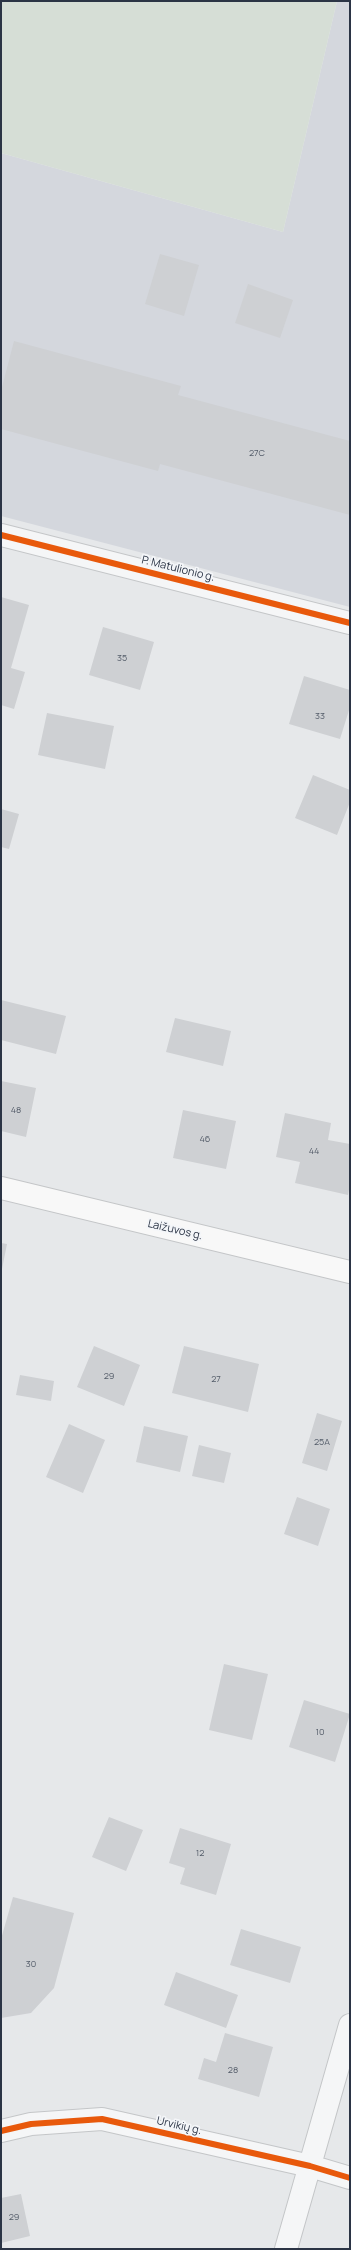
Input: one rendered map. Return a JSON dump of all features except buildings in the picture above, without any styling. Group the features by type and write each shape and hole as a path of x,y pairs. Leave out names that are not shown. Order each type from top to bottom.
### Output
{"main road":[{"name":"Laižuvos g.","path":"1,1188 350,1272"}],"street":[{"name":"P. Matulionio g.","path":"1,535 350,623"},
{"path":"286,2249 350,2025"},
{"name":"Urvikių g.","path":"1,2131 31,2124 102,2119 310,2166 350,2178"}],"shaded area":[{"path":"1,1 337,1 283,232 1,153"},
{"path":"337,1 350,1 350,607 1,516 1,153 283,232"}],"cycle path":[{"path":"1,535 350,623"},
{"path":"1,2131 31,2124 102,2119 310,2166 350,2178"}]}
